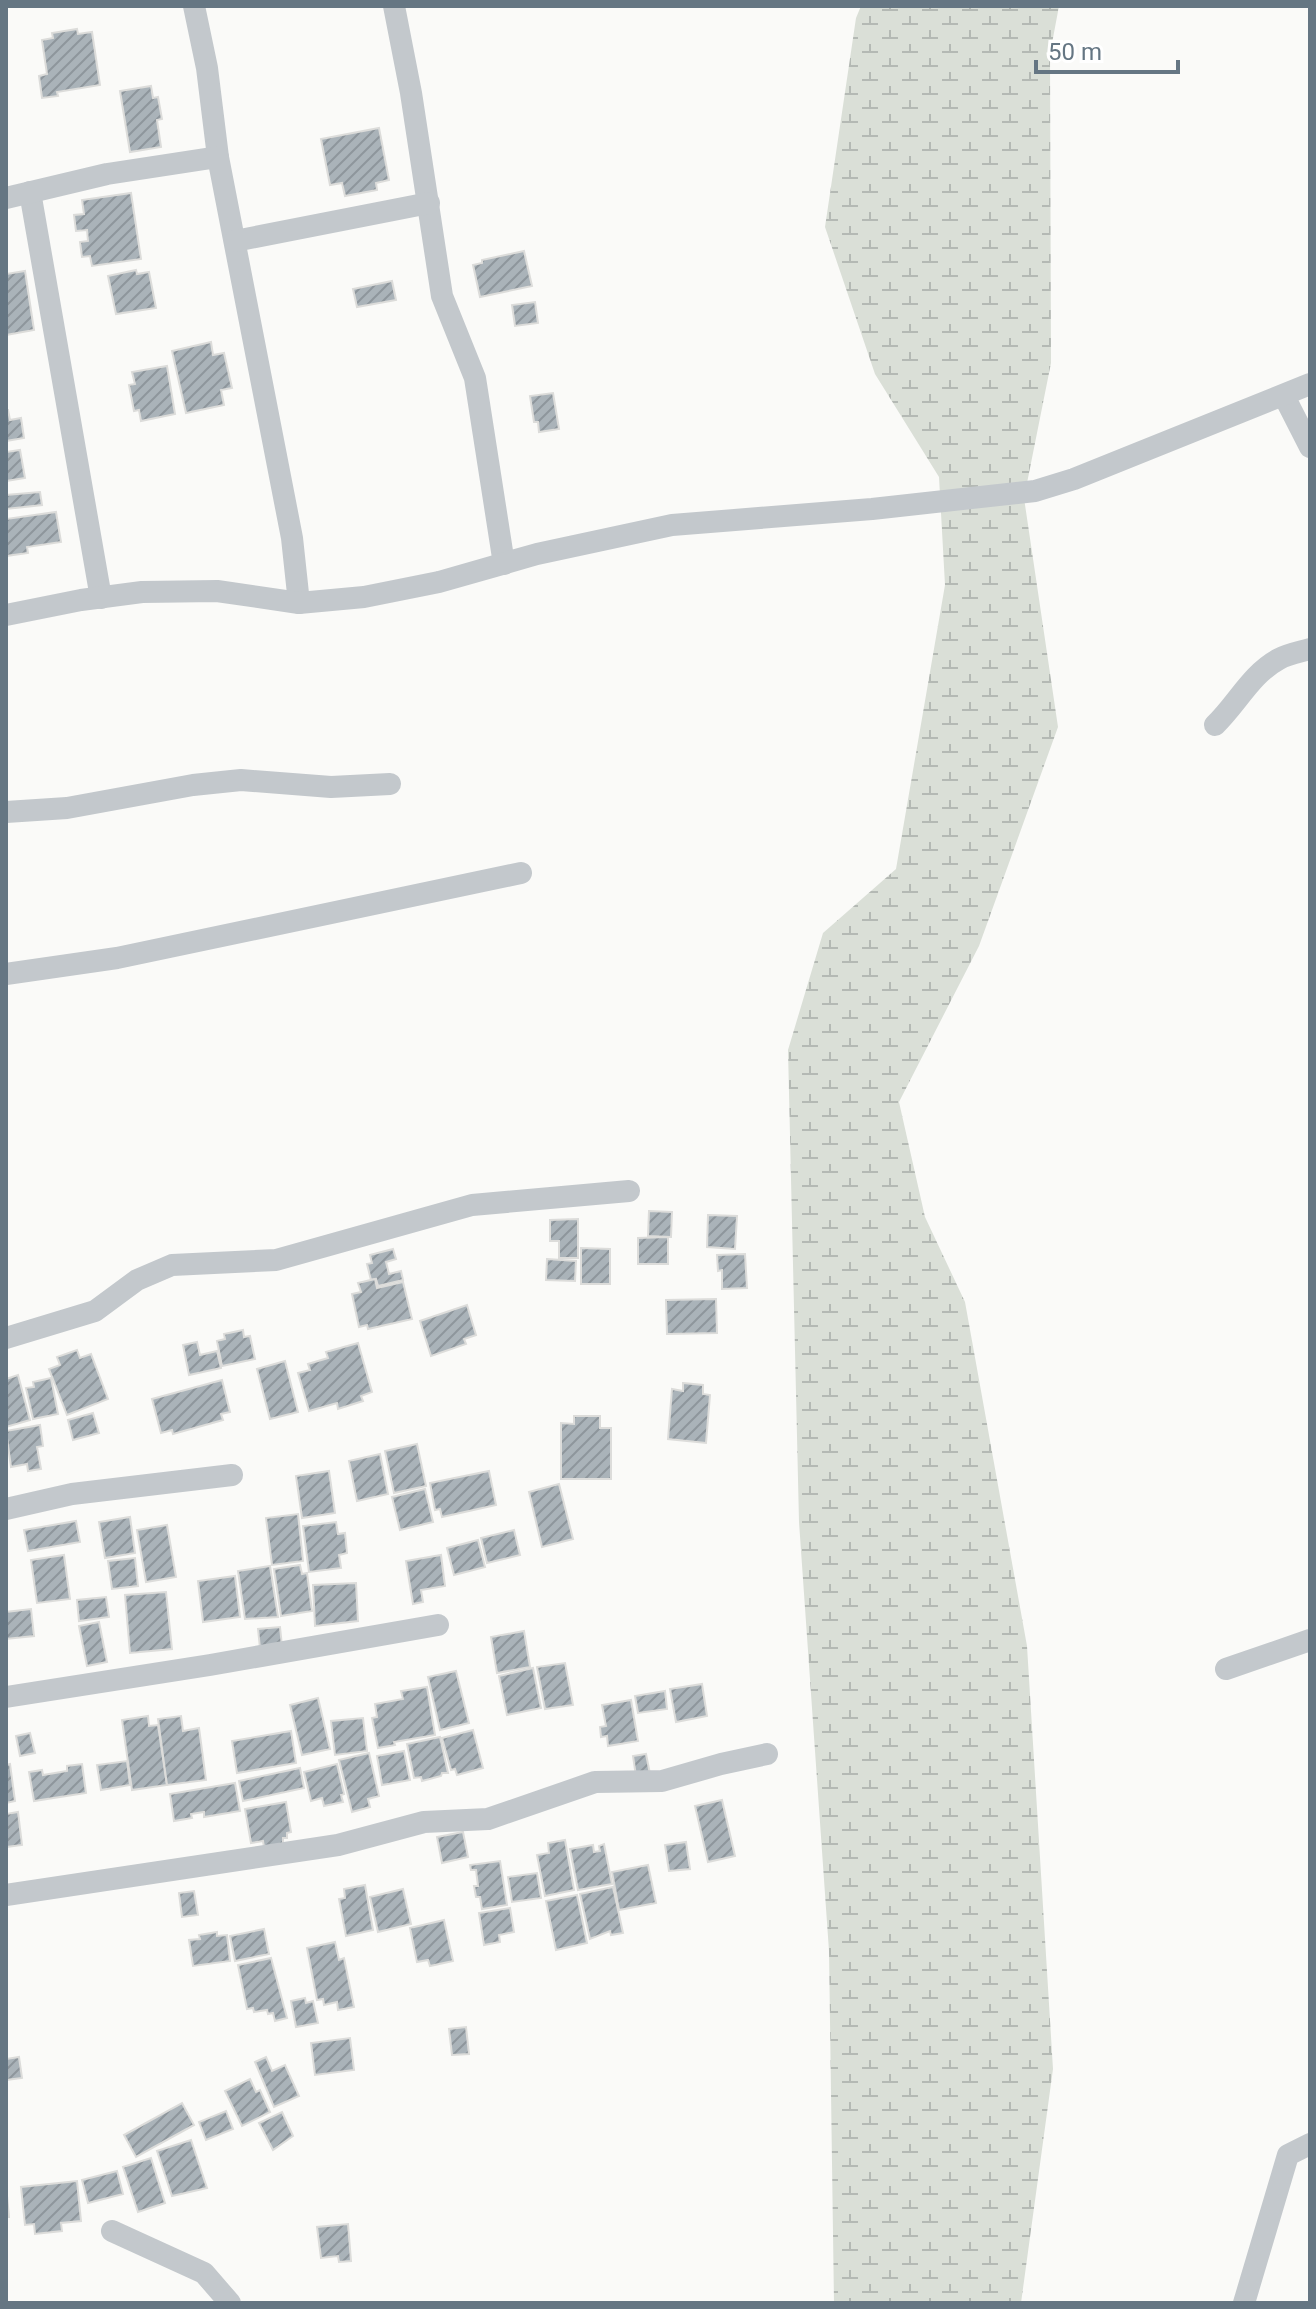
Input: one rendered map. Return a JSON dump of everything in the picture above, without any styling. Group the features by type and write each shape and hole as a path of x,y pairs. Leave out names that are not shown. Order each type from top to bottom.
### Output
{"street":[{"path":"194,6 207,68 218,157 292,538 299,603"},
{"path":"394,6 442,296 475,378 504,564"},
{"path":"6,198 107,174 218,157"},
{"path":"30,192 101,598"},
{"path":"235,241 429,203"},
{"path":"6,615 142,592 217,591 299,603 364,597 439,582 672,525 872,509 1035,491 1074,479 1310,384"},
{"path":"1284,396 1310,447"},
{"path":"1215,725 1231,710 1258,674 1280,658 1310,649"},
{"path":"6,812 67,808 193,785 241,780 331,787 390,784"},
{"path":"6,974 117,958 521,873"},
{"path":"6,1338 95,1311 137,1280 172,1265 276,1260 472,1205 629,1191"},
{"path":"6,1509 72,1494 232,1475"},
{"path":"6,1697 438,1625"},
{"path":"1226,1669 1310,1640"},
{"path":"6,1895 338,1845 424,1822 488,1819 595,1782 662,1781 767,1754"},
{"path":"1244,2303 1288,2155 1310,2144"},
{"path":"112,2231 204,2273 230,2303"}],"green space":[{"path":"861,6 1059,6 1050,54 1051,363 1024,498 1058,727 979,946 899,1102 925,1217 965,1302 1027,1646 1053,2069 1021,2303 834,2303 829,1951 799,1522 788,1050 823,933 896,869 945,585 939,477 875,374 825,227 856,18"}],"building":[{"path":"77,29 78,34 92,32 100,85 57,92 58,96 42,98 39,76 47,74 42,40 53,38 52,33"},
{"path":"151,86 153,98 158,97 162,119 157,120 161,147 130,152 120,91"},
{"path":"379,128 389,180 376,183 377,190 345,196 342,183 330,185 321,139"},
{"path":"131,193 141,259 92,266 90,256 82,257 80,242 88,241 87,230 76,231 74,215 84,214 82,200"},
{"path":"524,251 532,286 480,297 473,265 482,263 482,260"},
{"path":"136,270 137,274 149,272 156,308 116,314 108,276"},
{"path":"25,271 34,330 6,335 6,274"},
{"path":"392,281 396,300 357,307 353,289"},
{"path":"535,302 538,323 515,326 512,305"},
{"path":"211,342 213,355 224,353 232,388 221,390 224,405 186,413 172,351"},
{"path":"167,366 175,414 141,421 139,410 134,411 129,385 135,384 132,372"},
{"path":"553,393 559,429 539,432 538,422 534,422 530,396"},
{"path":"6,410 10,420 21,418 24,438 6,441"},
{"path":"20,450 25,478 6,481 6,452"},
{"path":"40,492 42,505 6,509 6,495"},
{"path":"56,512 61,542 27,547 28,553 6,556 6,519"},
{"path":"649,1211 672,1212 671,1237 648,1236"},
{"path":"708,1215 737,1216 735,1249 707,1247"},
{"path":"578,1219 578,1258 559,1258 559,1241 550,1241 550,1220"},
{"path":"668,1237 668,1264 638,1264 638,1238"},
{"path":"581,1248 610,1249 610,1284 581,1284"},
{"path":"393,1249 396,1259 386,1262 389,1274 401,1271 403,1280 378,1286 376,1279 371,1280 367,1264 372,1263 370,1255"},
{"path":"745,1254 747,1288 722,1289 722,1270 718,1271 717,1255"},
{"path":"547,1259 576,1261 575,1281 546,1280"},
{"path":"375,1279 377,1288 403,1282 412,1319 368,1329 367,1325 359,1327 352,1294 361,1292 358,1283"},
{"path":"716,1299 717,1333 667,1334 666,1300"},
{"path":"467,1305 476,1335 464,1339 466,1344 431,1356 420,1321"},
{"path":"243,1330 244,1337 250,1336 255,1359 222,1366 217,1341 225,1339 224,1334"},
{"path":"197,1342 200,1355 217,1351 221,1368 189,1375 183,1345"},
{"path":"358,1343 372,1392 361,1396 363,1401 338,1409 337,1403 309,1411 298,1373 310,1370 308,1364 328,1358 326,1352"},
{"path":"77,1350 80,1358 91,1354 108,1399 67,1415 49,1369 60,1365 57,1357"},
{"path":"285,1361 298,1412 270,1419 257,1369"},
{"path":"18,1375 30,1420 6,1427 6,1379"},
{"path":"51,1378 58,1414 33,1419 26,1388 34,1387 33,1382"},
{"path":"222,1380 230,1412 221,1414 223,1420 173,1434 172,1430 161,1433 152,1399"},
{"path":"683,1383 703,1385 703,1394 710,1395 706,1443 668,1439 672,1389 683,1391"},
{"path":"93,1413 99,1433 73,1440 68,1420"},
{"path":"574,1416 600,1416 600,1428 611,1428 611,1479 561,1479 561,1423 574,1424"},
{"path":"40,1425 43,1446 37,1447 41,1469 28,1471 27,1464 11,1467 6,1431"},
{"path":"417,1444 426,1486 394,1493 385,1451"},
{"path":"380,1454 388,1494 357,1501 349,1461"},
{"path":"329,1471 335,1513 302,1518 296,1476"},
{"path":"489,1471 496,1505 442,1517 440,1509 435,1510 430,1483"},
{"path":"559,1484 573,1539 542,1547 529,1492"},
{"path":"425,1489 433,1522 400,1530 392,1497"},
{"path":"298,1514 303,1561 272,1565 266,1518"},
{"path":"130,1517 135,1553 105,1558 99,1522"},
{"path":"76,1521 80,1542 28,1551 24,1530"},
{"path":"336,1522 338,1534 345,1533 347,1553 339,1555 341,1568 309,1572 303,1526"},
{"path":"167,1525 176,1577 146,1582 137,1530"},
{"path":"514,1530 520,1555 487,1563 481,1538"},
{"path":"478,1540 485,1567 454,1575 447,1548"},
{"path":"64,1555 70,1599 37,1603 31,1560"},
{"path":"441,1555 445,1586 421,1590 423,1602 413,1604 406,1561"},
{"path":"135,1558 138,1586 112,1589 108,1561"},
{"path":"300,1565 302,1574 307,1573 312,1611 281,1616 274,1569"},
{"path":"270,1566 278,1617 245,1619 238,1571"},
{"path":"235,1576 240,1617 203,1622 198,1581"},
{"path":"356,1583 358,1621 315,1626 313,1585"},
{"path":"166,1592 172,1649 130,1653 125,1595"},
{"path":"106,1597 109,1617 79,1621 77,1600"},
{"path":"31,1609 34,1636 6,1639 6,1612"},
{"path":"99,1622 107,1662 87,1666 79,1626"},
{"path":"280,1627 282,1646 260,1648 258,1629"},
{"path":"524,1631 530,1667 497,1673 491,1637"},
{"path":"565,1663 573,1705 545,1709 537,1667"},
{"path":"533,1668 541,1708 507,1715 499,1676"},
{"path":"456,1671 469,1723 440,1730 428,1677"},
{"path":"702,1684 707,1716 676,1722 670,1689"},
{"path":"427,1687 435,1735 378,1748 372,1718 377,1717 375,1704 403,1699 401,1691"},
{"path":"665,1691 667,1709 638,1713 635,1696"},
{"path":"318,1698 330,1749 302,1755 290,1705"},
{"path":"631,1700 638,1741 608,1746 607,1736 601,1737 600,1727 606,1726 602,1705"},
{"path":"148,1716 149,1726 158,1725 167,1785 132,1790 122,1720"},
{"path":"181,1716 183,1731 199,1728 206,1780 167,1785 158,1719"},
{"path":"363,1718 367,1751 335,1755 331,1721"},
{"path":"473,1730 483,1768 457,1775 455,1769 451,1770 442,1738"},
{"path":"291,1731 296,1763 237,1773 232,1741"},
{"path":"30,1733 35,1753 20,1756 16,1736"},
{"path":"440,1737 448,1773 422,1781 421,1777 414,1778 407,1744"},
{"path":"404,1751 410,1780 382,1785 377,1756"},
{"path":"369,1753 379,1796 368,1799 370,1807 352,1812 339,1760"},
{"path":"646,1754 650,1774 636,1776 633,1756"},
{"path":"127,1761 130,1785 101,1790 97,1765"},
{"path":"10,1764 15,1801 6,1803 6,1765"},
{"path":"82,1764 86,1793 34,1801 29,1772 42,1770 43,1775 67,1771 67,1766"},
{"path":"337,1764 343,1802 324,1806 322,1798 311,1801 304,1772"},
{"path":"300,1768 304,1788 243,1801 239,1781"},
{"path":"235,1783 240,1811 204,1817 204,1812 174,1821 170,1794"},
{"path":"722,1800 735,1856 708,1862 695,1806"},
{"path":"286,1802 291,1832 283,1838 283,1844 264,1847 263,1841 251,1843 245,1809"},
{"path":"18,1812 22,1845 6,1847 6,1814"},
{"path":"463,1832 468,1857 442,1863 437,1837"},
{"path":"565,1840 574,1890 545,1896 537,1855 549,1853 548,1843"},
{"path":"686,1842 690,1869 669,1871 665,1845"},
{"path":"604,1844 612,1884 578,1890 570,1849 593,1845 594,1852 600,1851 599,1846"},
{"path":"500,1861 507,1905 482,1909 474,1886 478,1886 476,1870 471,1870 470,1865"},
{"path":"648,1865 656,1903 619,1910 612,1872"},
{"path":"537,1873 541,1898 512,1902 508,1877"},
{"path":"365,1885 373,1930 346,1936 339,1899 345,1898 344,1889"},
{"path":"613,1887 623,1933 611,1935 610,1931 590,1939 580,1894"},
{"path":"403,1889 411,1924 378,1932 370,1897"},
{"path":"194,1891 198,1915 182,1917 179,1893"},
{"path":"577,1895 587,1943 556,1950 546,1901"},
{"path":"510,1908 514,1932 499,1935 500,1942 484,1945 479,1913"},
{"path":"444,1920 453,1961 430,1966 428,1960 417,1962 410,1928"},
{"path":"264,1929 269,1954 235,1961 230,1936"},
{"path":"217,1932 217,1936 227,1935 230,1961 193,1966 189,1940"},
{"path":"335,1942 339,1960 344,1958 354,2007 338,2010 337,2002 324,2005 323,1999 317,2000 307,1948"},
{"path":"271,1958 287,2018 275,2021 273,2013 268,2014 267,2010 254,2012 253,2008 247,2009 238,1965"},
{"path":"305,1998 306,2003 313,2001 318,2023 296,2027 291,2001"},
{"path":"466,2027 469,2054 452,2055 449,2029"},
{"path":"350,2038 354,2070 315,2075 311,2043"},
{"path":"19,2057 22,2078 6,2080 6,2059"},
{"path":"266,2057 272,2071 285,2065 299,2096 274,2107 255,2062"},
{"path":"250,2079 256,2092 260,2090 270,2112 242,2126 225,2091"},
{"path":"182,2103 194,2125 136,2157 124,2135"},
{"path":"226,2111 233,2129 206,2140 199,2122"},
{"path":"282,2112 293,2136 273,2150 259,2123"},
{"path":"191,2140 207,2188 172,2196 157,2151"},
{"path":"151,2158 165,2203 138,2212 123,2167"},
{"path":"117,2171 123,2194 88,2203 82,2180"},
{"path":"77,2181 81,2221 61,2223 62,2231 35,2234 34,2224 25,2225 21,2187"},
{"path":"6,2185 9,2217 6,2217"},
{"path":"348,2224 351,2261 339,2262 338,2256 321,2258 317,2227"}]}
